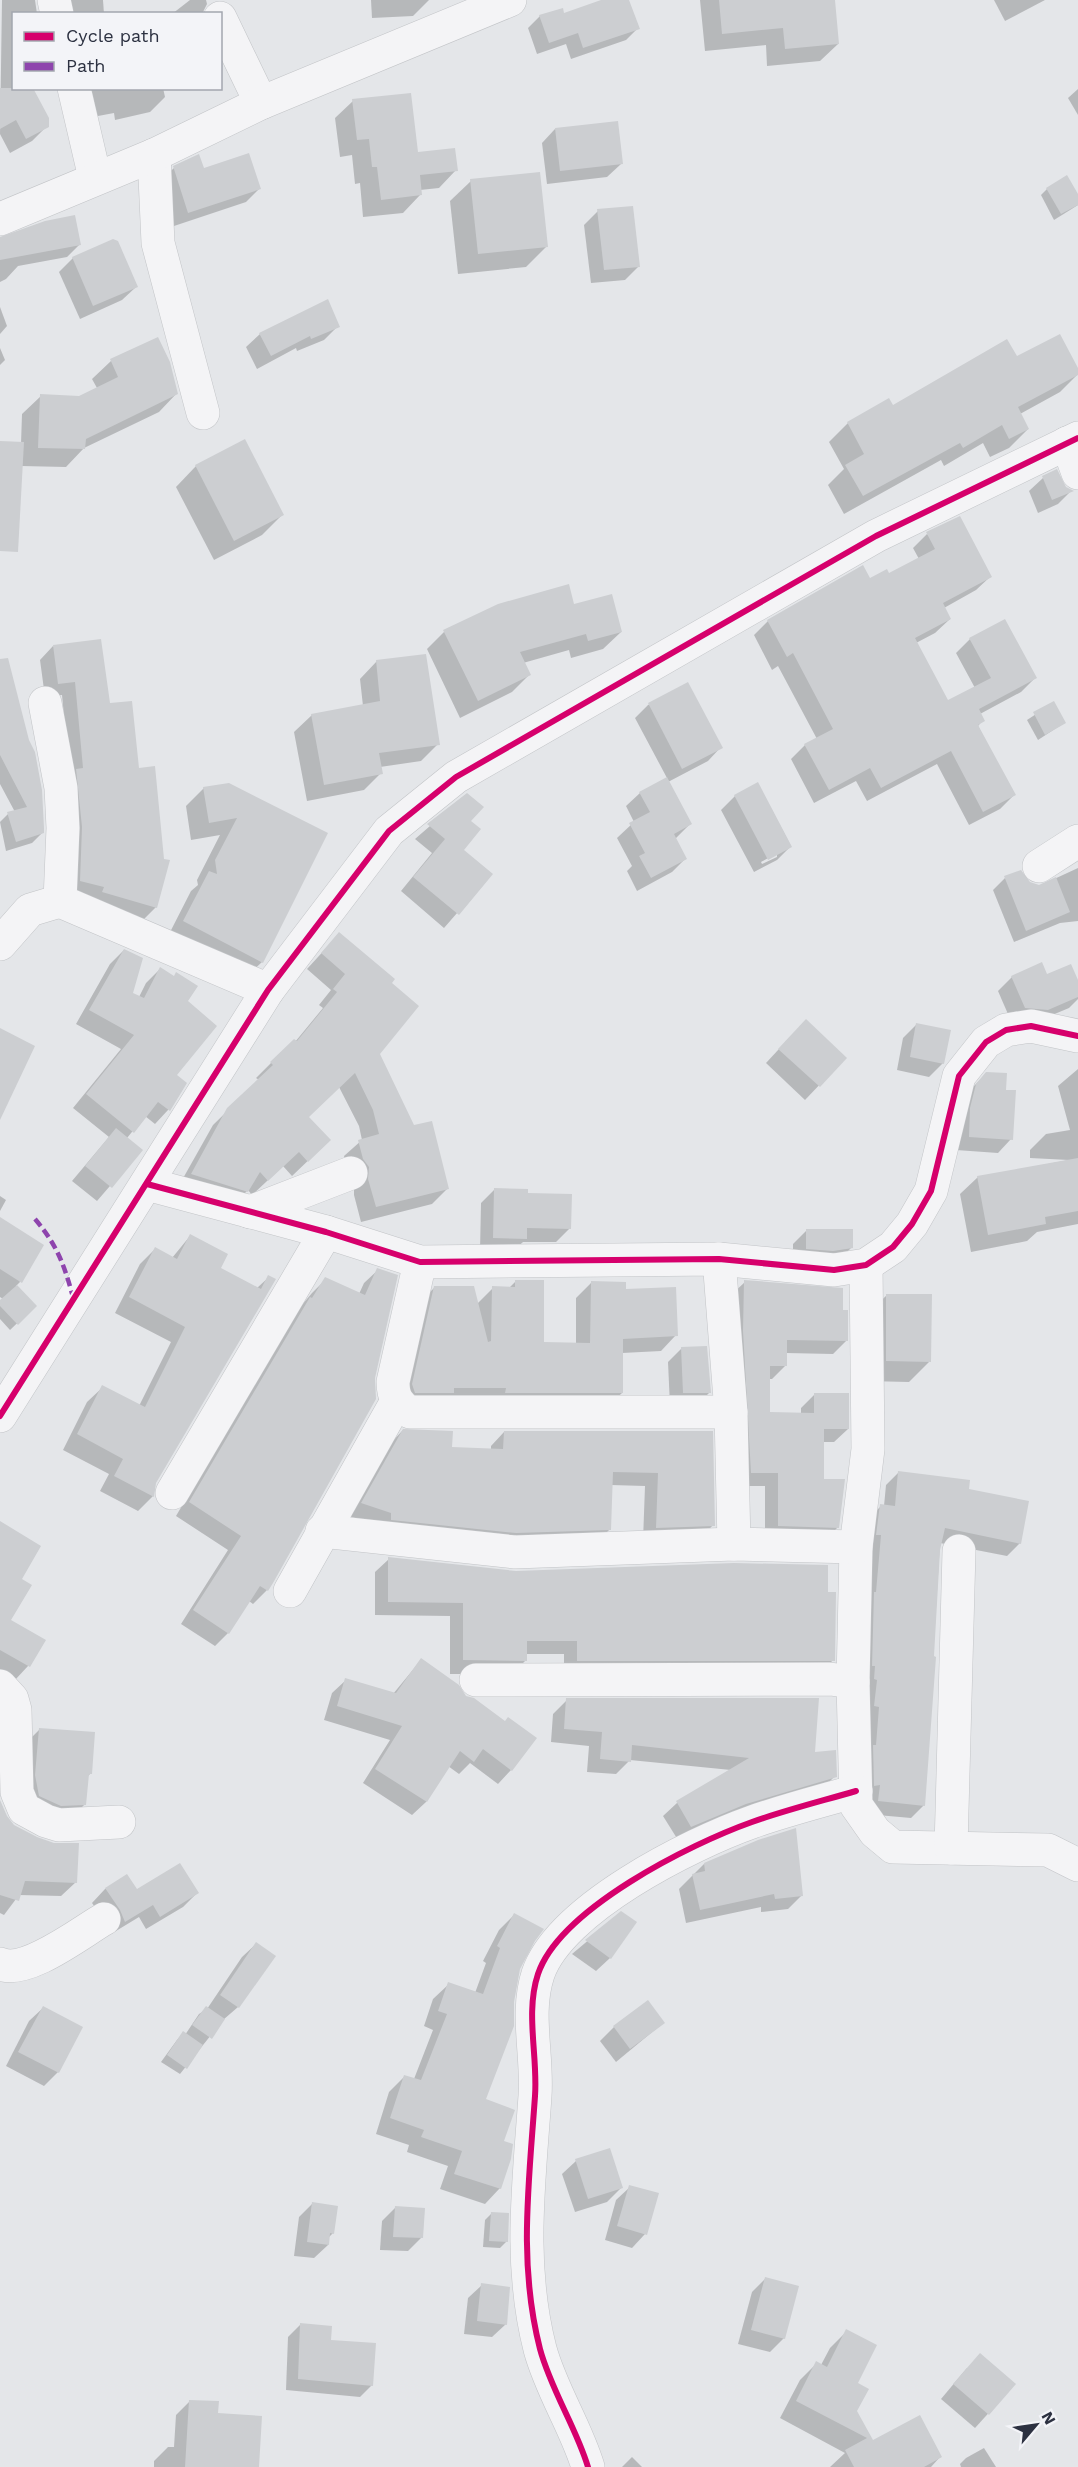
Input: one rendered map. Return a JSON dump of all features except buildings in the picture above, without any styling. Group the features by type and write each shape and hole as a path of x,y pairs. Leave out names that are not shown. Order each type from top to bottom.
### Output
{"street":[{"path":"0,219 154,155 261,103 500,2"},
{"path":"222,20 261,103"},
{"path":"74,90 95,178"},
{"path":"154,155 158,243 203,413"},
{"path":"0,1416 268,990 389,831 456,777 876,536 1074,451"},
{"path":"45,703 62,788 60,902"},
{"path":"1039,866 1078,841"},
{"path":"0,944 30,910 60,902 268,990"},
{"path":"147,1184 326,1232 420,1262 719,1260 834,1270 866,1265 893,1247 912,1224 932,1191 959,1076 986,1042 1006,1030 1031,1026 1078,1036"},
{"path":"250,1212 351,1173"},
{"path":"172,1493 326,1232"},
{"path":"719,1260 731,1412 734,1544"},
{"path":"291,1591 322,1531 396,1401 393,1382 420,1262"},
{"path":"866,1265 868,1449 856,1547 853,1682 856,1805 875,1832 893,1847 1048,1850 1078,1865"},
{"path":"396,1401 410,1412 731,1412"},
{"path":"322,1531 515,1552 734,1544 856,1547"},
{"path":"951,1848 959,1551"},
{"path":"476,1680 830,1679 853,1682"},
{"path":"0,1686 12,1699 15,1710 17,1792 24,1809 59,1825 119,1822"},
{"path":"588,2467 541,2351 530,2303 525,2238 536,2090 532,2022 538,1973 567,1930 598,1902 692,1848 751,1822 856,1791"},
{"path":"0,1964 21,1965 41,1957 104,1918"}],"marked path":[{"path":"35,1219 50,1238 60,1257 74,1301"}],"cycle path":[{"path":"0,1416 268,990 389,831 456,777 876,536 1078,438"},
{"path":"147,1184 326,1232 420,1262 719,1259 834,1270 866,1265 893,1247 912,1224 931,1191 959,1076 986,1042 1006,1030 1031,1026 1078,1036"},
{"path":"588,2467 540,2349 529,2285 527,2223 535,2096 532,2004 538,1974 551,1950 572,1926 599,1903 663,1863 752,1822 856,1791"}]}
